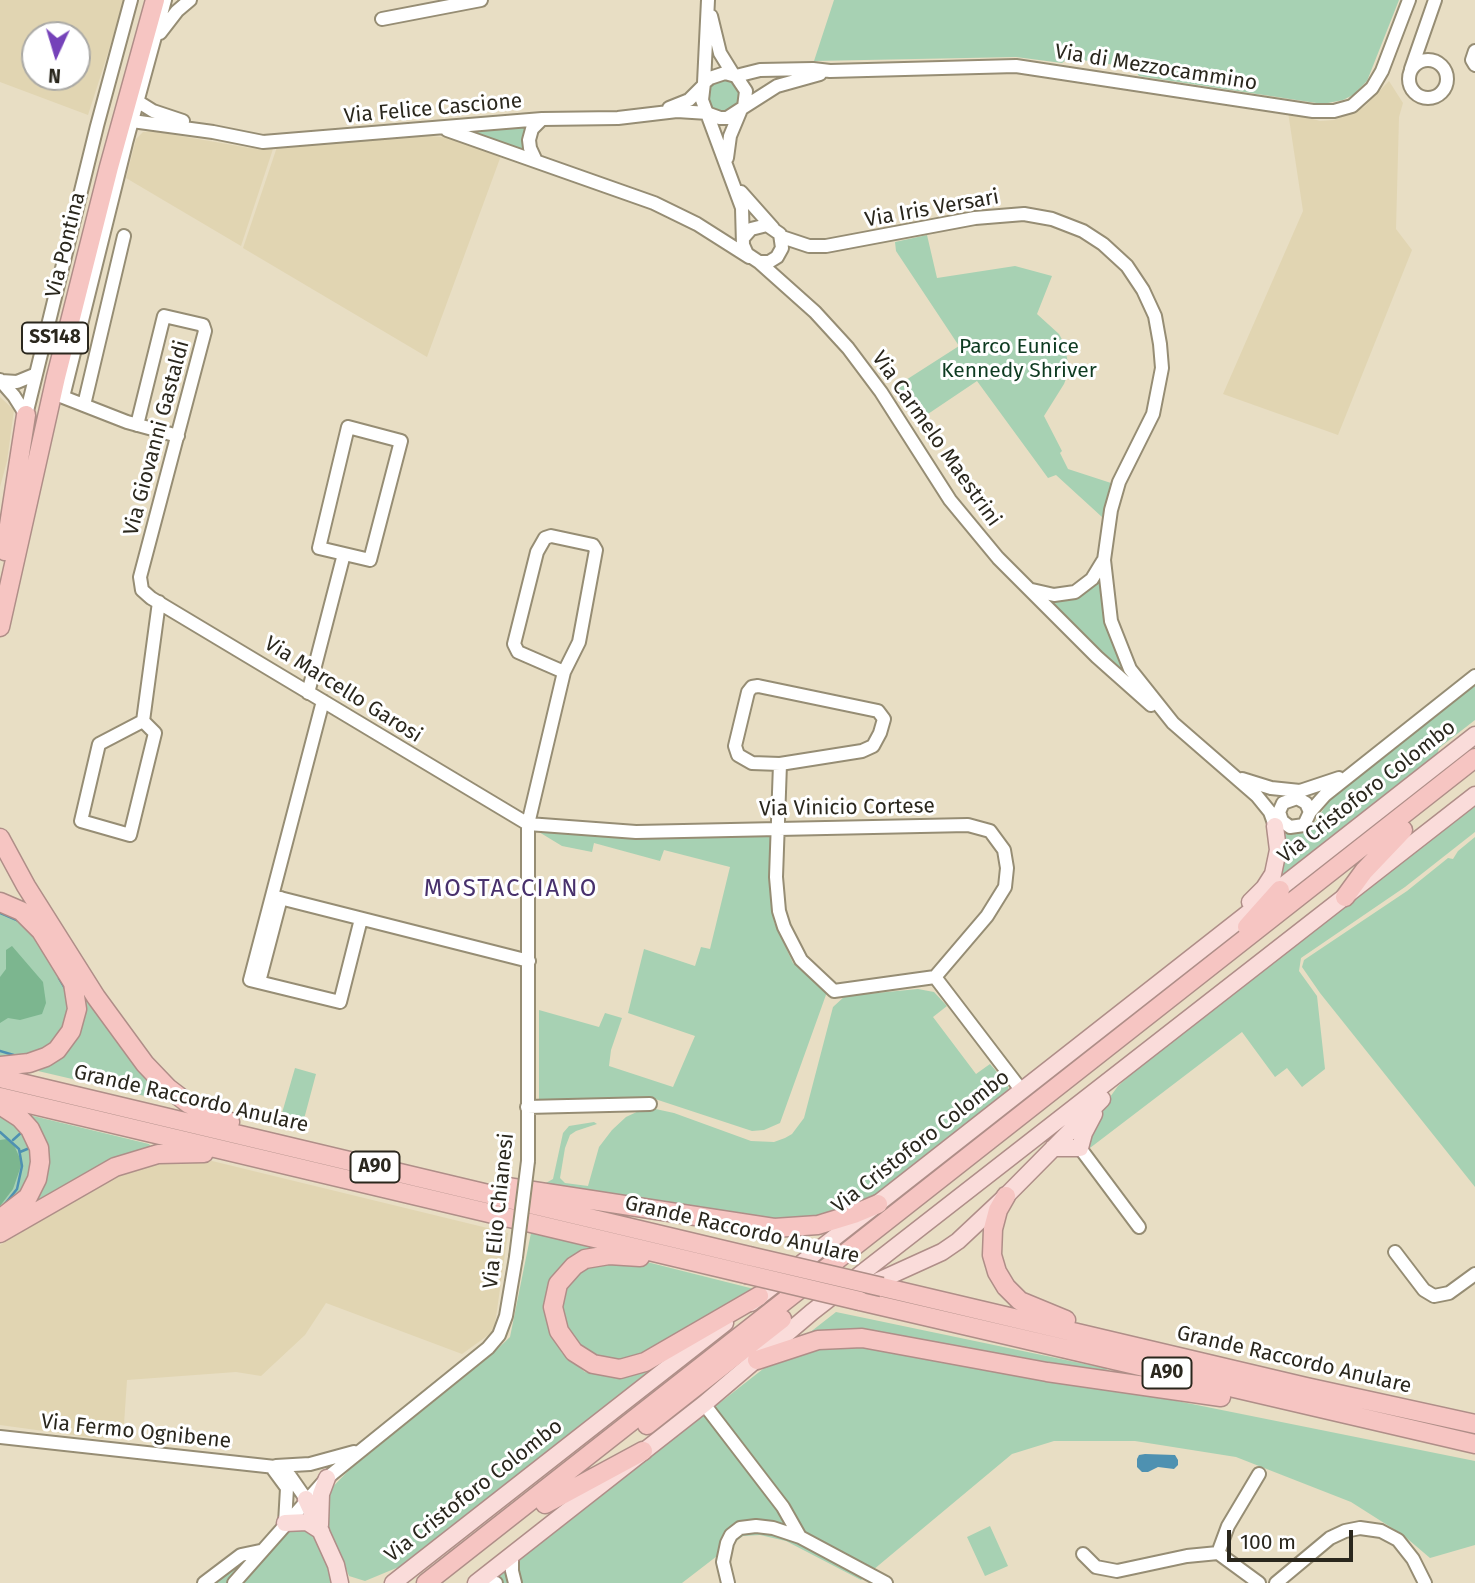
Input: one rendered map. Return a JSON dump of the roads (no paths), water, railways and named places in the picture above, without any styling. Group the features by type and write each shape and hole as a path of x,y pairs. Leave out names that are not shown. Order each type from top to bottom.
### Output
{"highway":[{"name":"Via Pontina","path":"120,126 144,0"},
{"name":"Via Pontina","path":"0,627 11,550 155,0"},
{"path":"11,550 63,397"},
{"path":"11,550 26,415"},
{"name":"Via Pontina","path":"0,576 11,550"},
{"name":"Via Cristoforo Colombo","path":"426,1583 1475,758"},
{"path":"446,1583 1475,773"},
{"path":"1345,897 1364,871 1403,830"},
{"path":"0,838 26,886 96,997 154,1075 202,1111 309,1151"},
{"path":"1186,986 1196,971 1242,932 1279,890"},
{"path":"0,902 21,911 46,937 73,983 77,1009 71,1031 57,1050 29,1063 0,1066"},
{"name":"Grande Raccordo Anulare","path":"0,1078 881,1287 1475,1424"},
{"name":"Grande Raccordo Anulare","path":"0,1097 1475,1444"},
{"path":"0,1105 20,1118 30,1129 40,1157 39,1173 32,1191 22,1203 0,1219"},
{"path":"0,1233 98,1176 135,1160 175,1152 241,1154"},
{"path":"434,1181 592,1199 774,1228 818,1225 878,1204"},
{"path":"1006,1196 994,1222 992,1247 998,1272 1011,1293 1038,1310 1152,1350"},
{"path":"702,1264 609,1255 579,1262 565,1275 556,1290 554,1307 559,1331 574,1352 586,1361 602,1367 627,1368 645,1363 675,1347 703,1327 759,1296"},
{"path":"757,1360 818,1340 862,1338 1047,1372 1359,1418"},
{"path":"545,1504 643,1451"}],"main road":[{"name":"Via Cristoforo Colombo","path":"393,1583 1475,735"},
{"path":"476,1583 704,1404 812,1312 1475,795"},
{"path":"1103,1029 1123,1003 1249,903 1264,888 1277,861 1275,818"},
{"path":"812,1312 948,1248 1006,1196 1141,1057"},
{"path":"1053,1148 1080,1147 1087,1125 1104,1097"},
{"path":"321,1531 320,1500 327,1478"},
{"path":"306,1499 336,1565 340,1583"},
{"path":"285,1523 304,1521 321,1531"},
{"path":"336,1565 352,1583"},
{"path":"383,1583 414,1567"}],"street":[{"name":"Via Pontina","path":"26,415 97,125 131,0"},
{"name":"Via Pontina","path":"63,397 120,126 137,100 165,0"},
{"name":"Via Pontina","path":"155,42 170,18 190,0"},
{"path":"382,19 481,0"},
{"path":"708,0 718,48 746,88 747,99 729,141 728,166"},
{"path":"708,0 702,100 709,113 733,184 743,208 746,231 744,248 754,260 769,262 777,257 782,248 778,232 733,184"},
{"name":"Via di Mezzocammino","path":"735,75 760,70 1016,66 1312,111 1334,111 1357,103 1373,88 1409,0"},
{"path":"1422,36 1443,68 1447,80 1442,93 1430,98 1423,98 1412,90 1409,76 1422,36 1435,0"},
{"path":"1404,14 1427,22"},
{"path":"1475,51 1472,61 1475,65"},
{"path":"1411,69 1422,61 1438,62"},
{"name":"Via di Mezzocammino","path":"742,109 777,86 830,71"},
{"path":"704,85 718,74 735,75"},
{"name":"Via Felice Cascione","path":"658,112 689,100 704,85"},
{"name":"Via Felice Cascione","path":"137,100 162,114 213,132"},
{"path":"709,113 723,119 742,109"},
{"name":"Via Felice Cascione","path":"120,126 213,132 263,142 542,119 618,118 658,112 709,113"},
{"path":"536,161 530,149 529,137 532,129 542,119"},
{"name":"Via Carmelo Maestrini","path":"440,128 654,203 754,260 809,307 848,348 881,393 958,511 1029,589 1130,679"},
{"name":"Via Iris Versari","path":"778,232 809,246 826,246 965,219 1020,214 1052,219 1099,241 1115,254 1139,282 1151,307 1159,334 1161,368 1153,414 1115,492 1104,560 1111,621 1130,679 1173,723 1235,776 1275,818"},
{"path":"714,235 727,235 764,225 778,232"},
{"path":"84,405 124,236"},
{"name":"Via Giovanni Gastaldi","path":"137,425 164,316 202,325 205,331 140,578 141,587"},
{"path":"1,380 18,382 34,375"},
{"path":"1,380 26,415"},
{"path":"63,397 137,425 178,436"},
{"path":"348,427 401,441 370,561 344,554 319,548 348,427"},
{"name":"Via Elio Chianesi","path":"234,1583 327,1478 492,1344 499,1335 506,1316 528,1161 528,824 564,672 578,646 596,548 593,545 551,536 545,538 537,552 514,645 521,653 564,672"},
{"path":"308,693 344,554"},
{"path":"1029,589 1054,595 1075,592 1088,583 1104,560"},
{"name":"Via Marcello Garosi","path":"141,587 147,595 246,652 308,693 528,824"},
{"path":"143,721 159,602"},
{"path":"1355,770 1324,785 1296,794 1280,807 1275,818 1290,827 1299,827 1307,821 1310,812 1325,795 1475,676"},
{"path":"752,687 767,687 877,710 884,716 879,737 868,749 780,764 756,764 740,757 736,752 748,692 752,687"},
{"path":"323,701 255,981 340,1002 361,919"},
{"path":"143,721 155,733 130,835 81,821 99,744 143,721"},
{"path":"780,764 776,883 782,923 801,960 834,990 935,977 1022,1091"},
{"path":"1235,776 1296,794 1309,807 1310,812"},
{"name":"Via Vinicio Cortese","path":"528,824 636,832 968,824 981,827 996,836 1003,846 1006,861 1004,890 987,916 935,977"},
{"path":"276,897 529,961"},
{"path":"527,1107 650,1104"},
{"path":"1080,1147 1139,1227"},
{"path":"1395,1252 1424,1290 1434,1296 1449,1293 1475,1274"},
{"path":"704,1404 779,1502 800,1537"},
{"name":"Via Fermo Ognibene","path":"0,1437 269,1466 310,1464 359,1450"},
{"path":"269,1466 287,1472 306,1499"},
{"path":"269,1466 287,1488 285,1523"},
{"path":"1218,1553 1228,1526 1259,1474"},
{"path":"728,1583 723,1566 723,1553 729,1538 737,1530 748,1526 766,1527 800,1537 886,1583"},
{"path":"1276,1583 1330,1538 1345,1531 1363,1528 1384,1532 1398,1540 1413,1559 1424,1583"},
{"path":"204,1583 241,1555 260,1551"},
{"path":"1083,1554 1096,1567 1117,1571 1187,1556 1218,1553 1259,1583"},
{"path":"512,1555 515,1583"},
{"path":"476,1583 496,1583"}],"water":[{"path":"1139,1455 1175,1455 1178,1465 1174,1469 1158,1467 1142,1472 1137,1467 1137,1459"}],"waterway":[{"path":"0,913 19,921"},
{"path":"59,978 66,990"},
{"path":"0,1051 17,1056"},
{"path":"13,1140 23,1131"},
{"path":"0,1132 19,1149 22,1166 17,1189 5,1204"},
{"path":"20,1152 32,1147"}],"district":[{"name":"MOSTACCIANO","path":"511,889"}],"park label":[{"name":"Parco Eunice Kennedy Shriver","path":"1019,359"}]}
